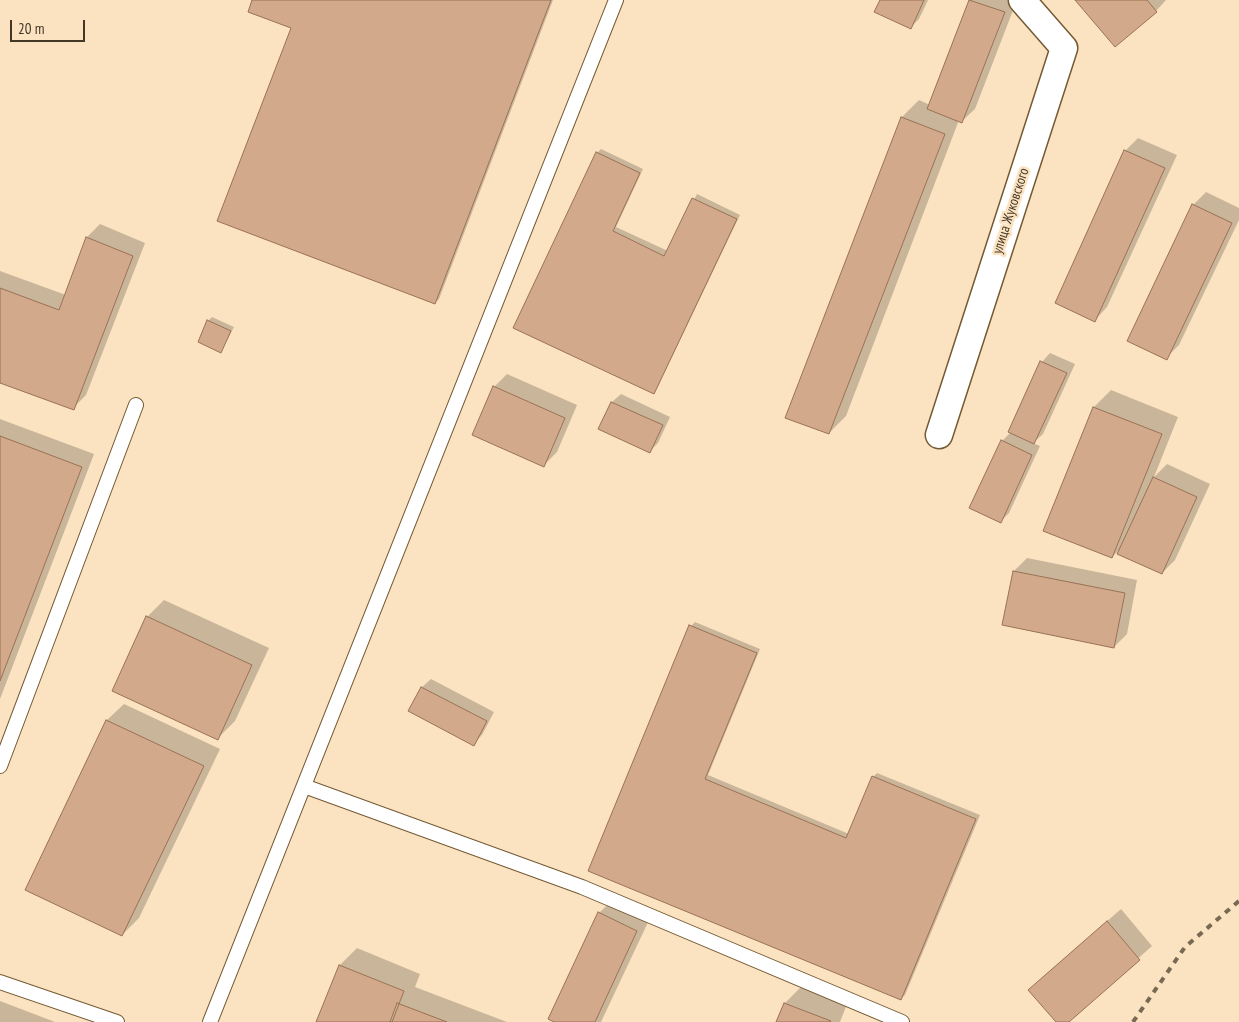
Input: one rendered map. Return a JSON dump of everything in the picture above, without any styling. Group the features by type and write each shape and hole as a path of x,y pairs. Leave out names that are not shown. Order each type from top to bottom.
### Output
{"street":[{"name":"улица Жуковского","path":"939,435 1064,48 1022,0"}],"lane":[{"path":"210,1022 616,0"},
{"path":"0,766 136,405"},
{"path":"304,786 582,887 902,1022"},
{"path":"0,982 117,1022"}],"building":[{"path":"252,0 551,0 435,304 217,221 291,28 248,12"},
{"path":"880,0 924,0 911,29 874,12"},
{"path":"969,0 1005,12 962,123 927,109"},
{"path":"1075,0 1147,0 1157,12 1115,47"},
{"path":"901,117 945,134 829,434 785,418"},
{"path":"1124,150 1165,168 1095,322 1055,303"},
{"path":"596,152 640,173 613,231 664,256 692,198 737,219 654,394 513,328"},
{"path":"1192,204 1232,223 1167,360 1127,341"},
{"path":"86,237 133,256 74,410 0,383 0,288 59,310"},
{"path":"207,320 231,331 221,353 198,342"},
{"path":"1040,361 1067,373 1034,444 1008,432"},
{"path":"493,386 565,418 544,467 472,435"},
{"path":"611,402 663,425 650,453 598,429"},
{"path":"1093,407 1162,434 1112,558 1043,531"},
{"path":"0,436 82,467 0,681"},
{"path":"1001,440 1032,455 1001,523 969,508"},
{"path":"1153,477 1197,497 1162,574 1117,554"},
{"path":"1013,571 1125,593 1114,648 1002,625"},
{"path":"146,616 252,665 218,740 112,691"},
{"path":"689,625 757,653 705,779 846,838 872,776 976,819 901,1000 588,871"},
{"path":"421,687 487,721 474,746 408,711"},
{"path":"106,720 204,766 122,936 25,890"},
{"path":"598,912 637,931 595,1022 554,1022 548,1019"},
{"path":"1107,921 1140,960 1069,1022 1056,1022 1028,990"},
{"path":"339,965 404,991 392,1022 316,1022"},
{"path":"397,1003 447,1022 390,1022"},
{"path":"784,1003 831,1021 776,1022"}],"railway":[{"path":"1133,1022 1185,947 1239,901"}]}
